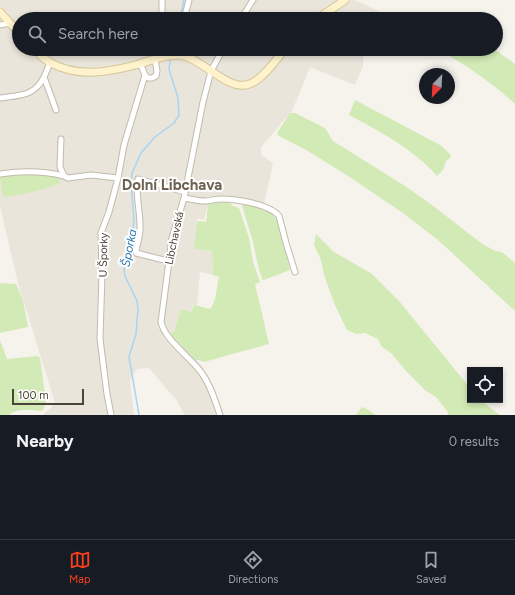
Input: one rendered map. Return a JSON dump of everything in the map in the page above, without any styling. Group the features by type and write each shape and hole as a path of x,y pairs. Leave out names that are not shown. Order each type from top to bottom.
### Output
{"main road":[{"path":"327,12 345,0"},
{"path":"0,12 10,23"},
{"path":"42,56 50,63 68,70 84,72 100,72 166,56"},
{"path":"186,56 232,83 246,85 252,83 261,76 280,56"}],"street":[{"path":"162,0 162,12"},
{"path":"186,12 189,0"},
{"path":"245,12 253,0"},
{"path":"0,25 10,23"},
{"name":"Libchavská","path":"219,56 210,71 184,198 172,238 162,313 162,328 203,374 209,385 220,415"},
{"path":"140,63 145,75 148,78 152,78 156,76 161,57"},
{"path":"0,98 26,95 40,86 50,63"},
{"name":"U Šporky","path":"111,415 100,339 102,273 101,234 109,212 118,178 124,145 145,75"},
{"path":"44,77 56,110"},
{"path":"61,139 60,167 64,176"},
{"path":"0,174 47,174 64,176 68,178 91,175 118,178"},
{"path":"168,261 136,253 136,245 140,231 136,188 138,179 185,192"},
{"path":"184,198 207,201 219,199 236,200 261,206 276,212 279,216 295,272"}],"shaded area":[{"path":"0,0 355,0 380,12 12,12 12,56 363,56 363,66 355,85 310,67 292,111 261,147 261,155 273,163 264,204 224,202 208,204 204,220 197,218 194,247 196,249 212,251 213,275 200,272 197,306 193,305 191,312 181,309 174,332 171,335 202,366 223,415 184,415 177,401 149,368 137,369 130,380 134,415 43,415 55,403 18,283 0,206"}],"green space":[{"path":"503,55 515,64 515,104 478,74 449,56"},
{"path":"355,100 440,145 451,155 446,161 443,170 437,176 407,149 384,134 349,115"},
{"path":"290,113 295,113 325,128 333,141 405,186 481,243 495,251 502,252 515,263 515,311 438,240 403,213 308,151 279,136 277,133"},
{"path":"50,175 59,177 60,180 59,184 25,194 3,197 0,176"},
{"path":"229,202 233,206 239,208 249,238 253,262 260,282 255,284 269,344 204,362 195,360 171,335 174,332 181,309 191,312 194,305 210,309 214,302 219,277 213,275 212,251 195,249 194,247 197,221 206,222 208,204"},
{"path":"246,203 271,213 277,220 290,270 264,280 262,279 242,206"},
{"path":"316,234 334,252 372,274 399,301 467,384 467,403 484,403 500,415 448,415 448,412 436,397 426,391 392,354 381,346 378,339 365,333 356,334 347,330 335,305 324,275 321,260 314,245"},
{"path":"0,283 16,284 23,300 28,327 0,333"},
{"path":"0,340 7,359 38,356 40,358 46,401 42,411 20,410 9,415 0,415"},
{"path":"362,407 367,409 375,415 356,415"}],"waterway":[{"name":"Šporka","path":"181,12 184,0"},
{"name":"Šporka","path":"139,415 129,357 136,334 138,309 137,301 125,276 124,270 132,240 134,219 131,184 132,173 141,153 155,137 174,123 179,115 178,98 169,69 171,57"}],"district":[{"name":"Dolní Libchava","path":"172,185"}]}
